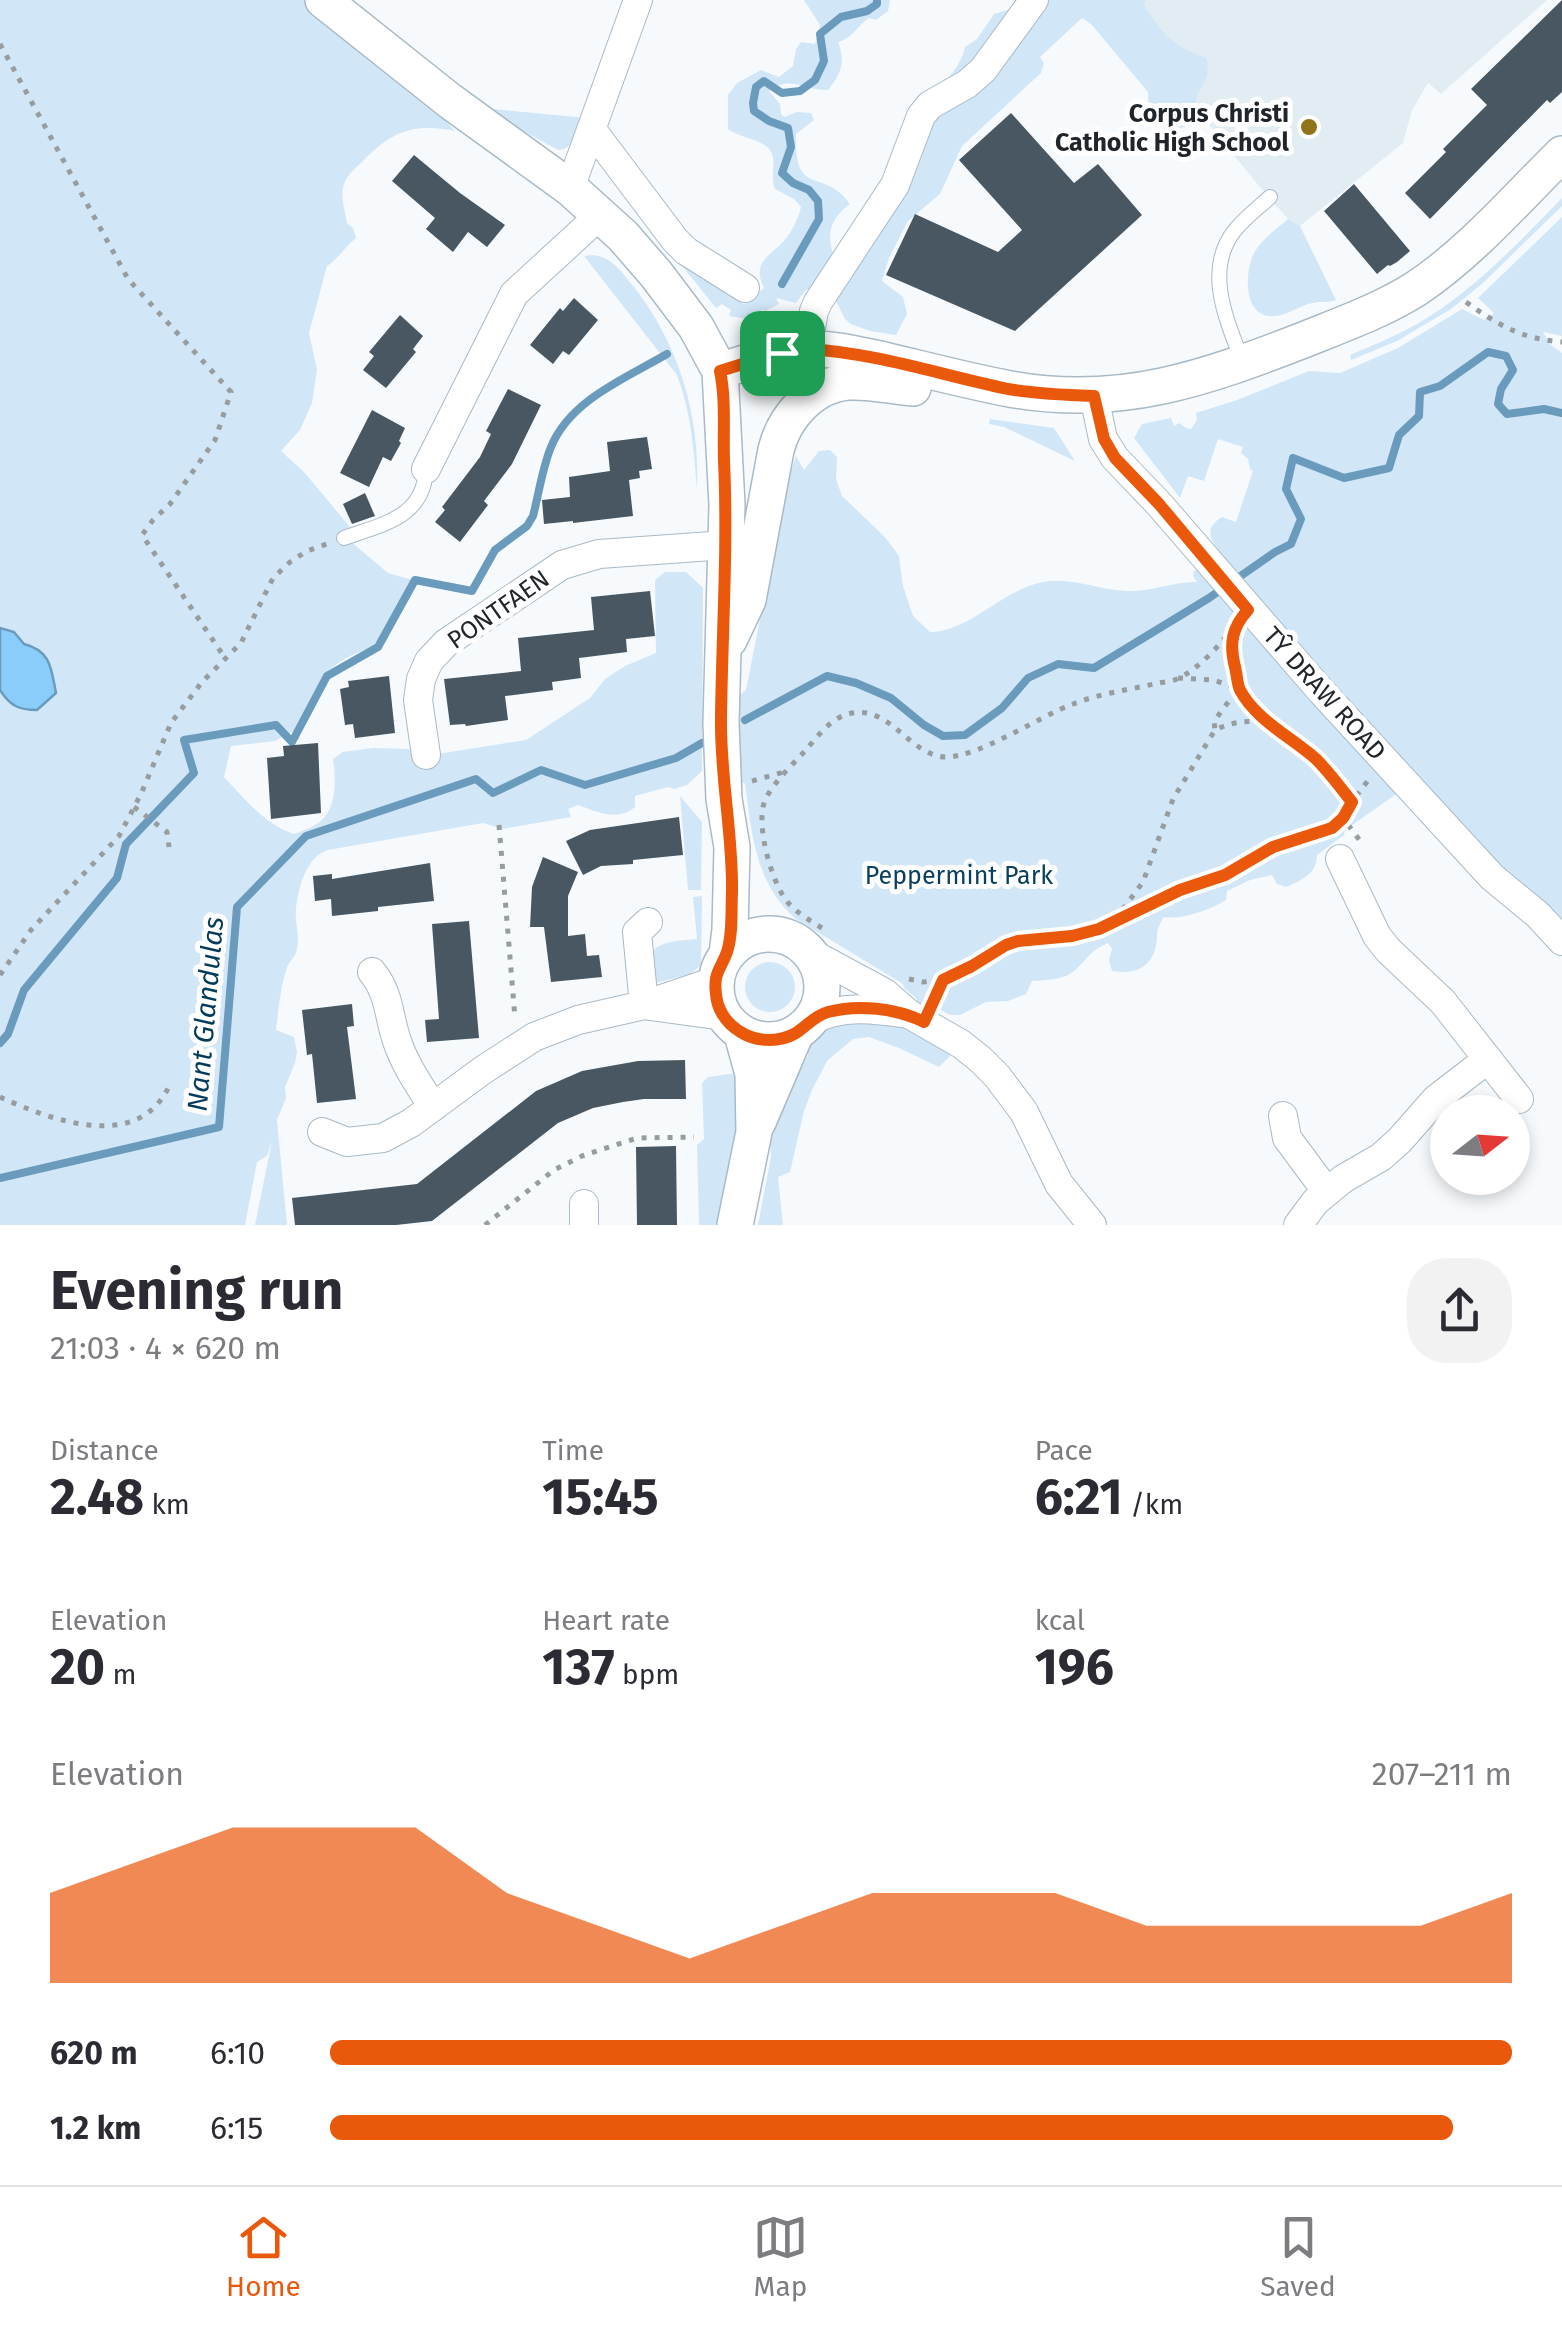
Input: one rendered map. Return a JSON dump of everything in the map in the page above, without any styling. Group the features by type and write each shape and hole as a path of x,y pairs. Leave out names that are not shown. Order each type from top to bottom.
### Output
{"street":[{"path":"323,0 450,101 570,188 600,216 656,274 702,336 720,371 727,506 722,762 732,847 727,996 753,1074 754,1132 735,1225"},
{"path":"570,188 638,0"},
{"path":"808,349 818,302 896,185 921,116 930,105 983,70 1034,0"},
{"path":"592,130 675,240 744,288"},
{"path":"720,371 775,354 808,349 865,356 1010,389 1056,395 1094,396 1176,384 1243,364 1390,304 1465,249 1562,154"},
{"path":"426,469 514,294 600,216"},
{"path":"723,652 748,600 779,438 789,420 822,390 844,382 912,388 952,376"},
{"name":"TŶ DRAW ROAD","path":"1094,396 1104,439 1115,458 1492,878 1562,940"},
{"name":"PONTFAEN","path":"426,755 418,700 421,679 429,660 474,622 562,564 598,554 726,545"},
{"path":"732,847 754,898 806,939 886,992 916,1018 961,1044 996,1076 1024,1112 1059,1184 1092,1225"},
{"path":"1352,852 1376,936 1444,1002 1515,1095"},
{"path":"644,1005 637,932 648,922"},
{"path":"806,939 768,932 752,935 732,946 727,996 760,1040 778,1040 826,1013 864,1008 916,1018"},
{"path":"754,1132 803,1027 820,1005 819,968 806,939"},
{"path":"372,972 384,987 390,1017 410,1071 433,1107"},
{"path":"322,1132 347,1142 383,1138 518,1046 552,1029 644,1005 727,996"},
{"path":"1298,1225 1315,1202 1343,1179 1381,1157 1436,1099 1488,1059"},
{"path":"1283,1116 1287,1138 1328,1192"}],"lane":[{"path":"1243,364 1221,298 1220,262 1233,232 1270,197"},
{"path":"344,538 403,516 413,507 426,469"}],"path":[{"path":"0,44 128,279 231,392 215,440 170,504 142,535 226,658"},
{"path":"1466,302 1527,338 1562,342"},
{"path":"0,976 30,930 119,836 136,808 170,723 202,682 241,643 273,578 307,551 344,538"},
{"path":"1178,678 1221,644 1237,621 1232,658 1238,689 1214,721 1215,730"},
{"path":"806,939 796,911 775,882 762,810 770,792 827,726 852,713 875,715 930,752 942,757 956,756 1083,700 1178,678 1214,680 1238,689 1269,723 1320,763 1352,802"},
{"path":"1112,922 1143,882 1174,799 1215,730 1242,721 1269,723"},
{"path":"898,976 923,982 943,980 1018,941 1099,929 1180,890 1225,875 1273,847 1332,828 1385,759"},
{"path":"744,783 787,771"},
{"path":"136,808 167,832 169,847"},
{"path":"1343,818 1352,852"},
{"path":"499,826 518,1046"},
{"path":"916,1018 943,980"},
{"path":"0,1098 83,1126 125,1126 164,1097 171,1082"},
{"path":"485,1225 554,1170 582,1156 638,1138 694,1136"}],"shaded area":[{"name":"Corpus Christi Catholic High School","path":"1107,0 1547,0 1441,94 1428,83 1412,110 1403,143 1300,226 1288,219 1254,180"}],"green space":[{"path":"0,0 330,0 455,131 405,131 375,150 344,184 347,223 356,238 327,266 309,333 317,370 312,403 300,430 281,451 350,527 340,531 346,541 388,573 416,581 405,606 377,647 347,658 322,679 305,725 275,741 231,746 224,777 264,818 294,834 324,818 335,785 333,759 343,752 373,748 437,754 526,740 590,698 605,679 656,653 655,580 665,572 686,572 703,588 702,771 687,785 635,796 635,807 621,814 578,805 568,809 571,817 503,829 483,823 328,850 309,866 297,899 297,949 285,975 276,1030 294,1037 297,1052 277,1120 287,1225 255,1225 272,1141 267,1156 257,1162 245,1225 0,1225"},
{"path":"804,0 890,0 888,11 876,20 869,18 838,42 841,68 828,90 791,83 769,91 780,104 784,117 797,112 811,113 814,120 796,134 800,167 805,175 830,186 850,204 831,227 834,256 897,157 896,143 901,130 949,77 965,47 977,39 994,14 1013,8 1016,0 1145,0 1150,15 1169,38 1206,58 1207,78 1196,100 1198,118 1192,126 1179,128 1161,117 1148,101 1148,92 1082,18 1040,57 1044,63 1041,73 962,146 940,194 908,221 882,281 903,297 907,314 896,335 851,324 821,286 806,290 796,303 776,298 779,304 763,309 754,320 729,316 731,310 722,304 716,308 675,257 744,304 764,288 762,263 787,237 801,207 775,189 769,149 728,129 728,95 737,83 761,70 779,77 793,66 801,42 815,44 820,25"},
{"path":"491,109 583,120 571,144 558,150 489,112"},
{"path":"1562,198 1562,206 1451,309 1397,341 1351,360 1350,355 1418,323 1464,292"},
{"name":"Peppermint Park","path":"1562,217 1562,336 1543,332 1562,353 1562,940 1402,790 1345,830 1344,835 1317,855 1311,872 1298,882 1286,887 1277,884 1272,875 1250,880 1227,891 1226,900 1212,907 1187,916 1164,917 1152,957 1138,970 1112,971 1112,949 1108,943 1092,952 1070,974 1032,981 1026,994 1008,1001 986,1002 960,1015 950,1015 928,1004 924,1009 918,1006 903,984 796,919 782,905 758,857 745,784 732,774 728,705 746,690 786,487 796,456 804,470 819,451 830,450 837,457 836,479 842,496 899,556 913,616 930,632 958,626 1021,589 1047,581 1127,591 1197,582 1194,571 1225,559 1210,532 1222,517 1236,522 1253,471 1241,453 1243,447 1218,439 1204,481 1188,476 1180,498 1134,438 1142,424 1171,418 1174,426 1179,423 1191,429 1197,420 1196,413 1309,371 1340,373 1398,348 1462,309 1484,320 1494,313 1478,298"},
{"path":"1288,219 1300,226 1336,300 1308,304 1280,315 1264,315 1252,303 1249,293 1251,262 1261,243"},
{"path":"584,256 612,262 621,271 664,333 691,409 697,490 689,417 677,375"},
{"path":"990,419 1054,428 1075,461 1004,427 989,424"},
{"path":"680,796 702,822 701,890 688,890"},
{"path":"702,896 701,965 690,974 652,984 650,954 654,949 697,939 693,897"},
{"path":"770,962 788,969 795,987 788,1005 770,1012 752,1005 745,987 752,969"},
{"path":"865,1018 903,1022 949,1044 951,1055 939,1067 869,1037 853,1039 827,1061 804,1111 790,1172 778,1177 783,1225 758,1225 771,1157 769,1126 792,1077 808,1056 807,1045 815,1032 836,1020 850,1025"},
{"path":"736,1073 746,1086 721,1225 699,1225 697,1145 704,1139 702,1083 708,1077"}],"water":[{"path":"0,628 14,632 48,662 56,693 37,710 15,706 0,690"}],"building":[{"path":"1562,0 1562,92 1550,103 1547,100 1430,219 1405,193 1487,105 1471,89"},
{"path":"1011,113 1074,183 1098,164 1142,215 1015,331 886,275 915,214 998,252 1022,230 959,160"},
{"path":"414,155 505,225 487,247 468,232 453,252 426,229 435,218 392,181"},
{"path":"1354,184 1410,251 1377,274 1324,211"},
{"path":"574,298 598,320 569,355 563,351 553,364 530,345 560,308 563,311"},
{"path":"400,315 423,336 413,349 416,352 386,388 363,370 374,356 369,352"},
{"path":"508,389 541,405 512,464 484,501 488,505 460,542 435,522 480,457 491,434 486,431"},
{"path":"372,410 405,428 391,461 383,457 369,487 340,473"},
{"path":"647,437 652,469 639,471 640,478 629,480 633,516 544,524 542,500 570,497 569,477 610,471 607,442"},
{"path":"365,493 375,516 352,524 343,504"},
{"path":"650,591 655,636 626,639 627,652 579,658 581,678 552,682 553,690 505,696 508,720 450,725 444,679 521,671 518,638 594,630 591,597"},
{"path":"389,676 395,733 355,738 353,724 345,725 340,689 349,687 348,681"},
{"path":"318,743 321,813 271,819 267,758 284,756 283,746"},
{"path":"679,817 683,855 601,866 583,875 566,841 590,830"},
{"path":"543,857 578,872 568,896 568,936 585,934 587,956 599,955 602,977 551,982 544,927 530,927 532,887"},
{"path":"430,863 434,901 332,916 331,899 315,901 313,876 332,874 332,879"},
{"path":"469,921 479,1038 427,1042 425,1020 439,1019 432,924"},
{"path":"352,1004 354,1026 347,1027 356,1099 317,1103 302,1010"},
{"path":"685,1060 686,1099 623,1102 593,1108 558,1123 432,1221 295,1225 292,1198 417,1184 536,1091 582,1071 638,1061"},
{"path":"676,1146 677,1225 637,1225 636,1147"}],"waterway":[{"path":"782,284 819,219 818,201 809,190 782,173 791,147 788,128 754,111 756,87 764,81 782,93 800,91 815,80 824,61 820,34 841,17 867,11 877,0"},
{"name":"Nant Glandulas","path":"745,720 827,676 891,698 943,736 965,735 1002,708 1028,678 1058,664 1094,668 1291,544 1301,519 1286,489 1293,458 1344,478 1389,468 1399,435 1419,416 1420,392 1440,386 1488,352 1506,356 1513,370 1501,389 1498,404 1507,414 1544,409 1562,413"},
{"path":"0,1043 8,1034 24,990 117,878 126,844 194,773 184,740 276,725 292,742 327,676 378,647 415,580 472,591 495,550 527,526 533,516 551,447 571,416 601,392 667,354"},
{"name":"Nant Glandulas","path":"0,1178 219,1127 237,907 306,836 476,779 493,793 541,770 585,785 676,758 702,743"}],"place":[{"name":"Corpus Christi Catholic High School","path":"1309,127"}],"route":[{"path":"831,350 1010,389 1094,396 1104,439 1115,458 1248,610 1237,621 1232,639 1238,689 1269,723 1304,748 1334,779 1352,802 1343,818 1332,828 1273,847 1242,867 1158,899 1099,929 1006,945 943,980 924,1022 909,1014 864,1008 826,1013 778,1040 760,1040 734,1028 716,1000 715,982 727,954 732,847 724,799 721,723 727,506 720,371 782,353 831,350"}]}
